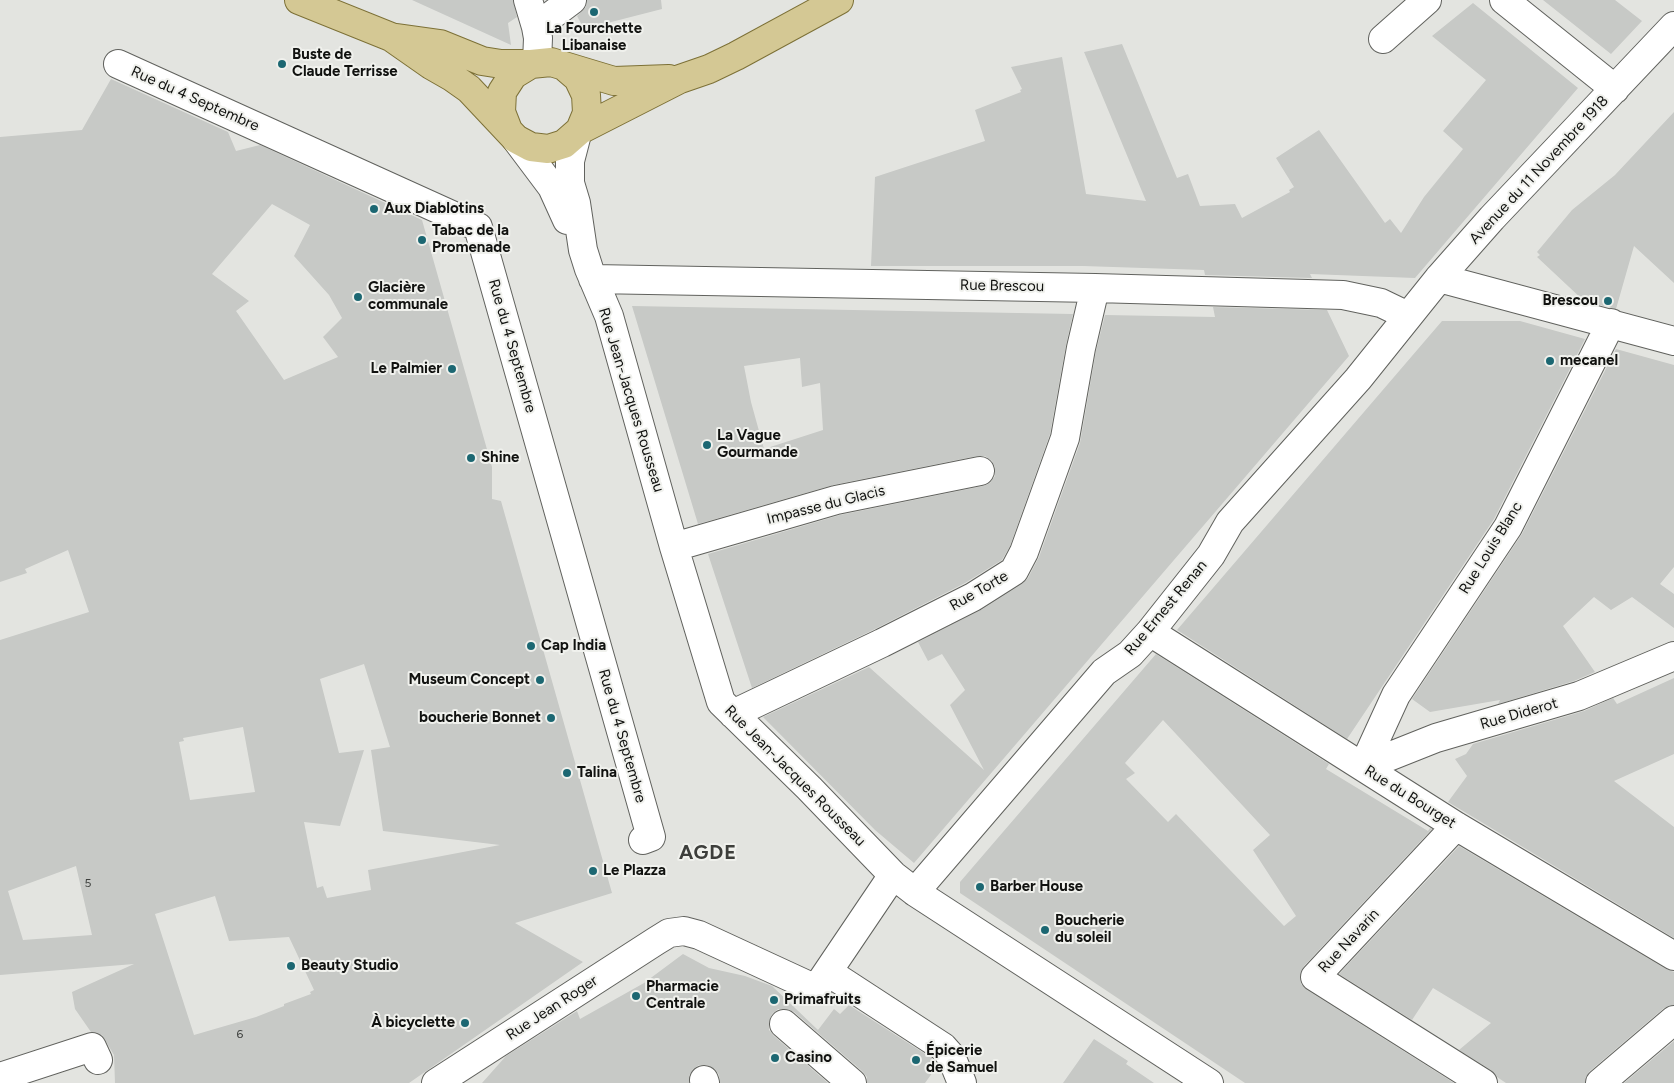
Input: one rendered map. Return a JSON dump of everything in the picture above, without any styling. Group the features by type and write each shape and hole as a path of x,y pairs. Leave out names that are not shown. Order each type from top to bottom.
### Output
{"main road":[{"path":"299,0 391,37 469,89 512,135 531,148 548,149 564,144 579,132 680,79 709,69 736,56 840,0"},
{"path":"391,37 440,44 482,61 501,64 544,64 614,82 680,79"},
{"path":"512,135 501,112 502,92 513,75 544,64 578,78 586,95 587,113 579,132"}],"street":[{"path":"528,0 544,64"},
{"path":"536,27 572,0"},
{"path":"1383,39 1427,0"},
{"path":"1504,0 1614,89"},
{"name":"Avenue du 11 Novembre 1918","path":"1408,316 1492,218 1674,26"},
{"name":"Rue du 4 Septembre","path":"118,64 478,227 651,837 643,840"},
{"name":"Rue Jean-Jacques Rousseau","path":"579,132 570,161 570,183 576,203 583,250"},
{"name":"Rue Jean-Jacques Rousseau","path":"512,135 552,187 583,250 608,316 674,547 721,702 810,788 893,875 915,892 1209,1083"},
{"path":"1439,278 1611,323 1674,342"},
{"name":"Rue Brescou","path":"593,279 1095,288 1343,295 1381,302 1408,316"},
{"name":"Rue Torte","path":"733,714 890,639 972,597 1014,571 1024,552 1065,438 1081,348 1095,288"},
{"name":"Rue Ernest Renan","path":"915,892 1104,672 1130,654 1150,632 1211,555 1230,522 1358,379 1408,316"},
{"name":"Rue Louis Blanc","path":"1362,767 1396,695 1508,527 1611,323"},
{"name":"Impasse du Glacis","path":"674,547 836,500 980,471"},
{"name":"Rue du Bourget","path":"1150,632 1456,826 1674,956"},
{"name":"Rue Diderot","path":"1362,767 1436,738 1578,696 1674,656"},
{"name":"Rue Navarin","path":"1456,826 1315,977 1483,1083"},
{"path":"893,875 822,980 943,1047 951,1056 962,1083"},
{"name":"Rue Jean Roger","path":"436,1083 656,940 669,934 684,932 700,935 822,980"},
{"path":"1600,1083 1674,1020"},
{"path":"784,1024 852,1083"},
{"path":"0,1077 92,1047 98,1060"}],"building":[{"path":"412,0 513,0 517,17 508,23 511,45"},
{"path":"587,0 661,0 662,9 584,29 577,16 586,7"},
{"path":"1543,0 1615,0 1642,21 1611,54"},
{"path":"1473,3 1578,88 1415,278 1310,274 1312,278 1205,275 1204,270 1083,266 871,266 875,177 985,141 975,110 1021,92 1020,90 1022,89 1011,67 1062,57 1086,194 1146,201 1084,52 1122,44 1177,178 1188,174 1200,206 1235,204 1242,218 1290,192 1289,190 1294,187 1276,158 1319,130 1385,223 1390,219 1401,233 1424,197 1463,149 1443,131 1486,80 1432,36"},
{"path":"111,79 228,132 236,151 260,145 422,220 492,467 492,499 501,501 612,893 515,923 583,962 409,1083 115,1083 114,1055 102,1035 91,1032 75,1009 72,992 134,964 0,975 0,640 89,612 68,550 25,569 27,573 0,582 0,137 82,130","holes":["272,204 310,225 294,256 329,295 342,318 323,337 338,357 284,380 236,311 249,301 212,274","364,664 390,747 371,750 383,831 500,845 368,870 371,890 327,898 323,886 317,888 304,822 340,826 364,750 339,753 320,679","243,727 255,792 190,800 179,742 184,741 183,738","76,866 92,935 23,940 8,891","215,896 229,941 289,937 314,990 310,992 311,994 256,1017 194,1035 155,914"]},
{"path":"1674,112 1674,283 1634,246 1616,309 1584,301 1537,257 1540,255 1537,252 1572,210 1615,175"},
{"path":"632,306 1073,314 1050,434 1010,546 1002,560 965,583 752,688 708,554 840,515 983,486 990,483 995,476 995,467 992,461 985,456 977,456 833,485 698,524","holes":["800,358 802,387 820,383 823,430 764,449 751,402 744,366"]},
{"path":"1213,307 1327,310 1349,356 914,863 875,830 763,717 869,667 984,770 950,705 965,690 942,654 928,661 918,642 981,610 1022,584 1028,578 1039,557 1080,443 1096,351 1105,315 1215,317"},
{"path":"1442,321 1520,321 1585,339 1494,519 1347,739 1177,630"},
{"path":"1616,349 1674,365 1674,567 1660,584 1674,594 1674,628 1632,597 1611,610 1594,597 1563,626 1595,672 1574,681 1498,704 1500,700 1430,712 1412,699 1522,534"},
{"path":"1156,654 1329,764 1326,769 1428,831 1430,828 1432,829 1304,966 1300,975 1301,984 1307,990 1454,1083 1245,1083 960,893 960,882","holes":["1163,720 1270,835 1253,850 1296,916 1284,926 1176,814 1168,822 1126,779 1135,773 1125,763"]},
{"path":"1674,678 1674,754 1614,781 1674,827 1674,938 1448,802 1467,776 1455,759 1466,754 1473,744 1584,711 1613,698 1617,704"},
{"path":"1459,846 1674,972 1674,1005 1664,1008 1590,1071 1585,1083 1506,1083 1491,1070 1459,1050 1491,1023 1433,988 1412,1020 1339,974"},
{"path":"683,954 709,968 745,976 772,986 818,1030 834,1009 840,1014 849,1005 933,1059 938,1065 925,1083 867,1083 867,1077 862,1071 794,1012 778,1009 772,1014 769,1030 828,1083 720,1083 719,1075 715,1069 707,1065 699,1065 693,1069 689,1076 689,1083 482,1083 506,1056 577,1011 580,1019 644,983"},
{"path":"1094,1039 1128,1061 1126,1064 1154,1083 1063,1083"},
{"path":"1674,1041 1674,1083 1624,1083"}],"place":[{"name":"La Fourchette Libanaise","path":"594,12"},
{"name":"Buste de Claude Terrisse","path":"282,64"},
{"name":"Aux Diablotins","path":"374,209"},
{"name":"Tabac de la Promenade","path":"422,240"},
{"name":"Glacière communale","path":"358,297"},
{"name":"Brescou","path":"1608,301"},
{"name":"mecanel","path":"1550,361"},
{"name":"Le Palmier","path":"452,369"},
{"name":"La Vague Gourmande","path":"707,445"},
{"name":"Shine","path":"471,458"},
{"name":"Cap India","path":"531,646"},
{"name":"Museum Concept","path":"540,680"},
{"name":"boucherie Bonnet","path":"551,718"},
{"name":"Talina","path":"567,773"},
{"name":"Le Plazza","path":"593,871"},
{"name":"Barber House","path":"980,887"},
{"name":"Boucherie du soleil","path":"1045,930"},
{"name":"Beauty Studio","path":"291,966"},
{"name":"Pharmacie Centrale","path":"636,996"},
{"name":"Primafruits","path":"774,1000"},
{"name":"À bicyclette","path":"465,1023"},
{"name":"Casino","path":"775,1058"},
{"name":"Épicerie de Samuel","path":"916,1060"}],"district":[{"name":"AGDE","path":"708,853"}]}
